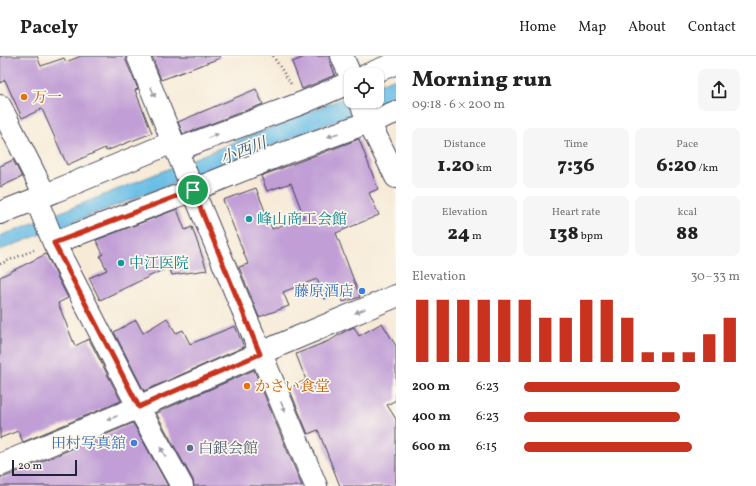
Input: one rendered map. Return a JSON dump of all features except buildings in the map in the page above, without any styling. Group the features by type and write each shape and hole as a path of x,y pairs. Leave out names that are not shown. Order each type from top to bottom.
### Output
{"street":[{"path":"138,56 260,354 316,486"},
{"path":"342,56 347,68"},
{"path":"384,68 396,63"},
{"path":"0,213 41,202 176,149 302,103 344,85"},
{"path":"0,106 41,202 53,240 139,407 182,486"},
{"path":"53,240 285,153 365,114 396,112"},
{"path":"365,114 396,177"},
{"path":"0,465 139,407 396,296"}],"path":[{"path":"273,56 302,103"},
{"path":"0,264 53,240"}],"water":[{"path":"396,78 396,98 384,103 384,82"},
{"name":"小西川","path":"344,98 344,108 370,108 0,250 0,236"}],"place":[{"name":"万一","path":"24,97"},
{"name":"峰山商工会館","path":"249,219"},
{"name":"中江医院","path":"121,263"},
{"name":"藤原酒店","path":"362,291"},
{"name":"かさい食堂","path":"247,386"},
{"name":"田村写真舘","path":"134,443"},
{"name":"白銀会館","path":"190,448"}],"route":[{"path":"193,190 260,354 139,407 54,243 193,190"}]}
